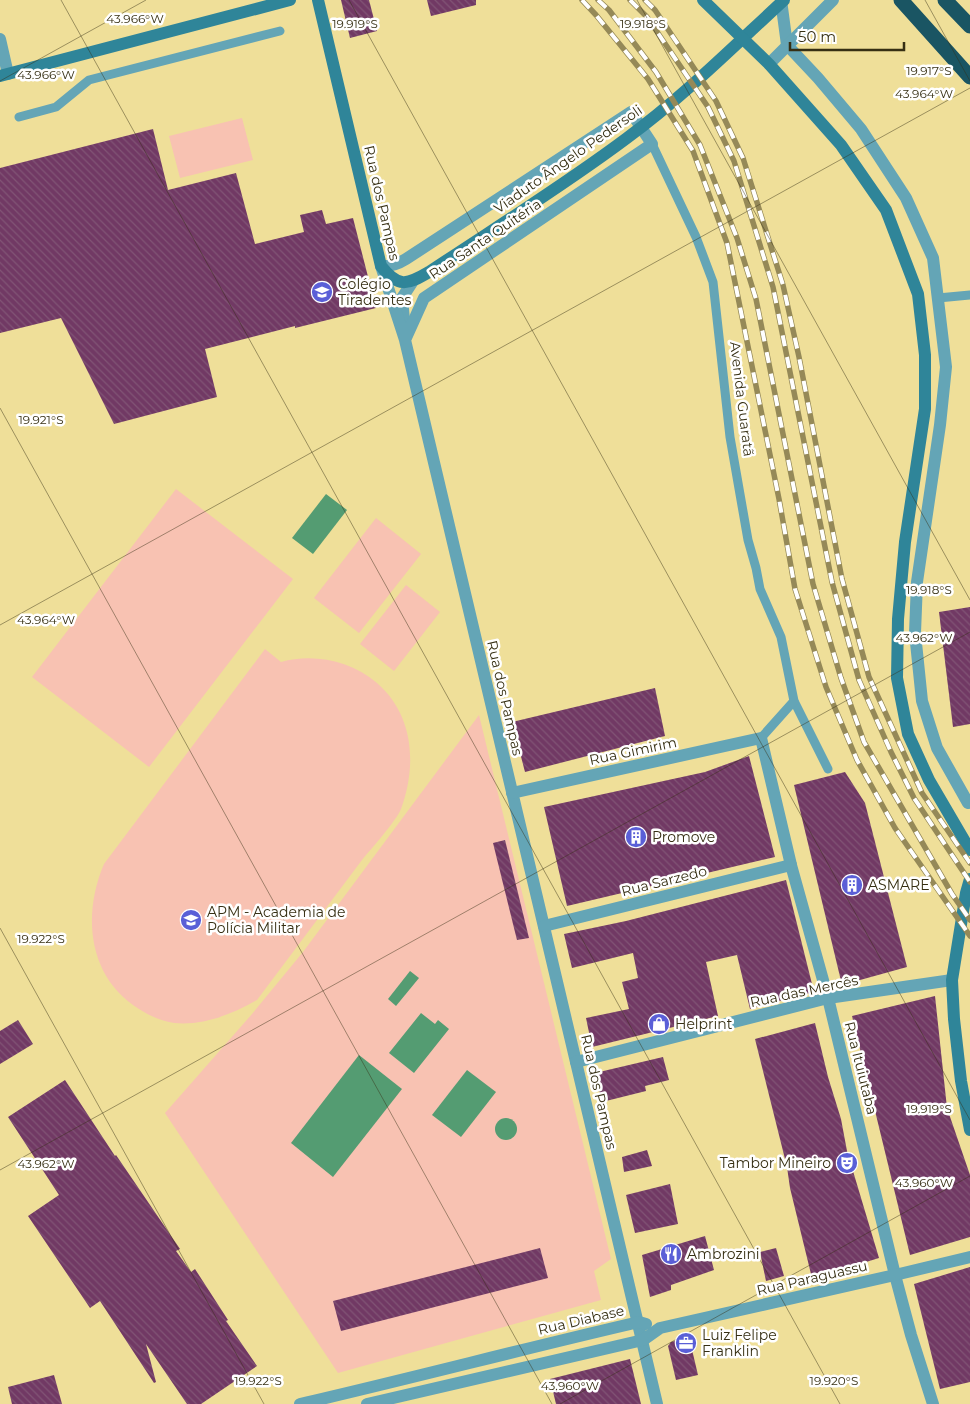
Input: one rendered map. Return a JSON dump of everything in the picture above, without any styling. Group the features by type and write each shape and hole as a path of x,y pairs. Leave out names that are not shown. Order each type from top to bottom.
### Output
{"highway":[{"path":"901,0 968,70"},
{"path":"945,0 970,26"}],"main road":[{"path":"4,75 290,0"},
{"name":"Rua dos Pampas","path":"318,0 381,266"},
{"path":"703,0 770,64 841,145 886,210 918,294 924,355 925,409 905,542 898,619 897,678 908,734 929,780 970,850"},
{"name":"Viaduto Ângelo Pedersoli","path":"428,272 592,164 627,138 662,111 782,0"},
{"name":"Rua Santa Quitéria","path":"381,266 389,276 398,282 413,281 428,272"},
{"path":"970,879 952,980 954,1020 961,1081 970,1130"}],"street":[{"path":"782,0 787,45 861,129 906,198 933,258 946,367 940,425 917,582 914,633 922,701 937,748 968,803"},
{"path":"770,64 833,0"},
{"path":"0,39 4,75"},
{"name":"Rua Santa Quitéria","path":"381,266 396,265 406,259 631,112"},
{"name":"Avenida Guaratã","path":"631,112 652,144"},
{"name":"Rua Santa Quitéria","path":"405,340 424,298 652,144"},
{"name":"Rua dos Pampas","path":"381,266 405,340 658,1404"},
{"name":"Rua Santa Quitéria","path":"405,340 402,298 413,281"},
{"name":"Rua Gimirim","path":"512,793 761,738"},
{"name":"Rua Ituiutaba","path":"761,738 791,865 828,998 895,1275 911,1335 933,1404"},
{"name":"Rua Sarzedo","path":"544,926 791,865"},
{"name":"Rua das Mercês","path":"576,1062 828,998 952,980"},
{"name":"Rua Paraguassu","path":"660,1328 895,1275 970,1256"},
{"name":"Rua Diabase","path":"300,1404 332,1400 639,1322 660,1328"},
{"path":"367,1404 643,1340 660,1328"}],"lane":[{"path":"20,117 56,107 89,80 280,31"},
{"name":"Avenida Guaratã","path":"652,144 696,237 713,282 730,437 748,540 760,588 781,637 794,700 828,769"},
{"path":"938,298 970,295"},
{"path":"761,738 794,700"}],"shaded area":[{"path":"242,118 253,160 180,178 169,136"},
{"path":"176,489 293,579 149,767 32,677"},
{"path":"326,494 347,510 313,554 292,538"},
{"path":"376,518 421,554 359,633 314,598"},
{"path":"406,585 440,612 394,671 360,644"},
{"path":"265,649 281,662 306,658 344,664 367,675 377,683 399,710 405,725 409,741 410,758 406,792 401,809 394,820 257,1000 238,1010 207,1021 174,1023 165,1021 143,1012 122,996 109,980 100,963 94,944 92,924 97,884 104,864"},
{"path":"479,715 611,1259 594,1271 601,1300 338,1373 165,1113 252,1014 303,952"},
{"path":"410,971 419,978 396,1006 388,999"},
{"path":"421,1013 435,1024 438,1020 449,1029 414,1073 389,1053"},
{"path":"359,1055 402,1089 333,1177 291,1143"},
{"path":"467,1070 496,1092 461,1137 432,1115"},
{"path":"506,1118 514,1121 517,1129 514,1137 506,1140 498,1137 495,1129 498,1121"}],"building":[{"path":"341,0 369,0 377,31 350,38"},
{"path":"427,0 476,0 476,5 431,16"},
{"path":"153,129 168,190 236,173 255,244 304,232 300,215 322,210 326,224 353,218 376,308 205,349 217,397 114,424 61,318 0,333 0,168"},
{"path":"970,607 970,724 953,727 939,612"},
{"path":"655,688 665,736 525,772 512,722"},
{"name":"Promove","path":"749,756 775,857 567,906 544,807 705,772"},
{"name":"ASMARE","path":"845,772 865,803 907,967 842,985 794,785"},
{"path":"505,840 529,938 517,940 493,843"},
{"path":"786,880 814,992 750,1009 737,955 706,962 718,1016 592,1047 586,1018 629,1009 622,982 638,978 633,953 572,968 564,934 626,921"},
{"path":"935,996 947,1108 970,1175 970,1237 910,1255 852,1016"},
{"path":"18,1020 33,1044 0,1064 0,1031"},
{"path":"815,1023 828,1077 841,1119 847,1151 879,1258 834,1272 811,1274 755,1039"},
{"path":"663,1057 669,1080 645,1086 646,1091 602,1102 595,1073"},
{"path":"65,1080 180,1249 176,1251 191,1272 195,1269 228,1320 226,1321 257,1366 201,1404 187,1404 146,1344 156,1382 154,1383 100,1301 90,1308 28,1216 59,1195 8,1117"},
{"path":"647,1150 652,1166 624,1172 622,1157"},
{"path":"670,1184 678,1224 635,1233 626,1195"},
{"path":"705,1236 714,1270 671,1285 671,1290 650,1297 642,1255"},
{"path":"540,1248 548,1278 341,1331 333,1301"},
{"path":"776,1248 784,1276 766,1281 760,1252"},
{"path":"970,1267 970,1382 940,1389 914,1284"},
{"path":"689,1337 698,1375 676,1380 668,1346 671,1342"},
{"path":"630,1359 641,1404 556,1404 550,1379"},
{"path":"54,1375 62,1404 12,1404 8,1387"}],"railway":[{"path":"582,0 648,79 693,151 727,243 779,499 795,589 826,687 857,760 895,828 970,936"},
{"path":"598,0 609,10 656,72 700,145 737,238 756,299 813,584 841,678 864,742 952,894 970,920"},
{"path":"630,0 647,17 708,107 734,161 773,287 832,582 859,680 914,798 970,882"},
{"path":"645,0 655,10 716,101 743,158 783,285 799,357 842,579 869,677 922,793 970,863"}],"place":[{"name":"Colégio Tiradentes","path":"322,292"},
{"name":"Promove","path":"636,837"},
{"name":"ASMARE","path":"852,885"},
{"name":"APM - Academia de Polícia Militar","path":"191,920"},
{"name":"Helprint","path":"659,1024"},
{"name":"Tambor Mineiro","path":"847,1163"},
{"name":"Ambrozini","path":"671,1254"},
{"name":"Luiz Felipe Franklin","path":"686,1343"}]}
